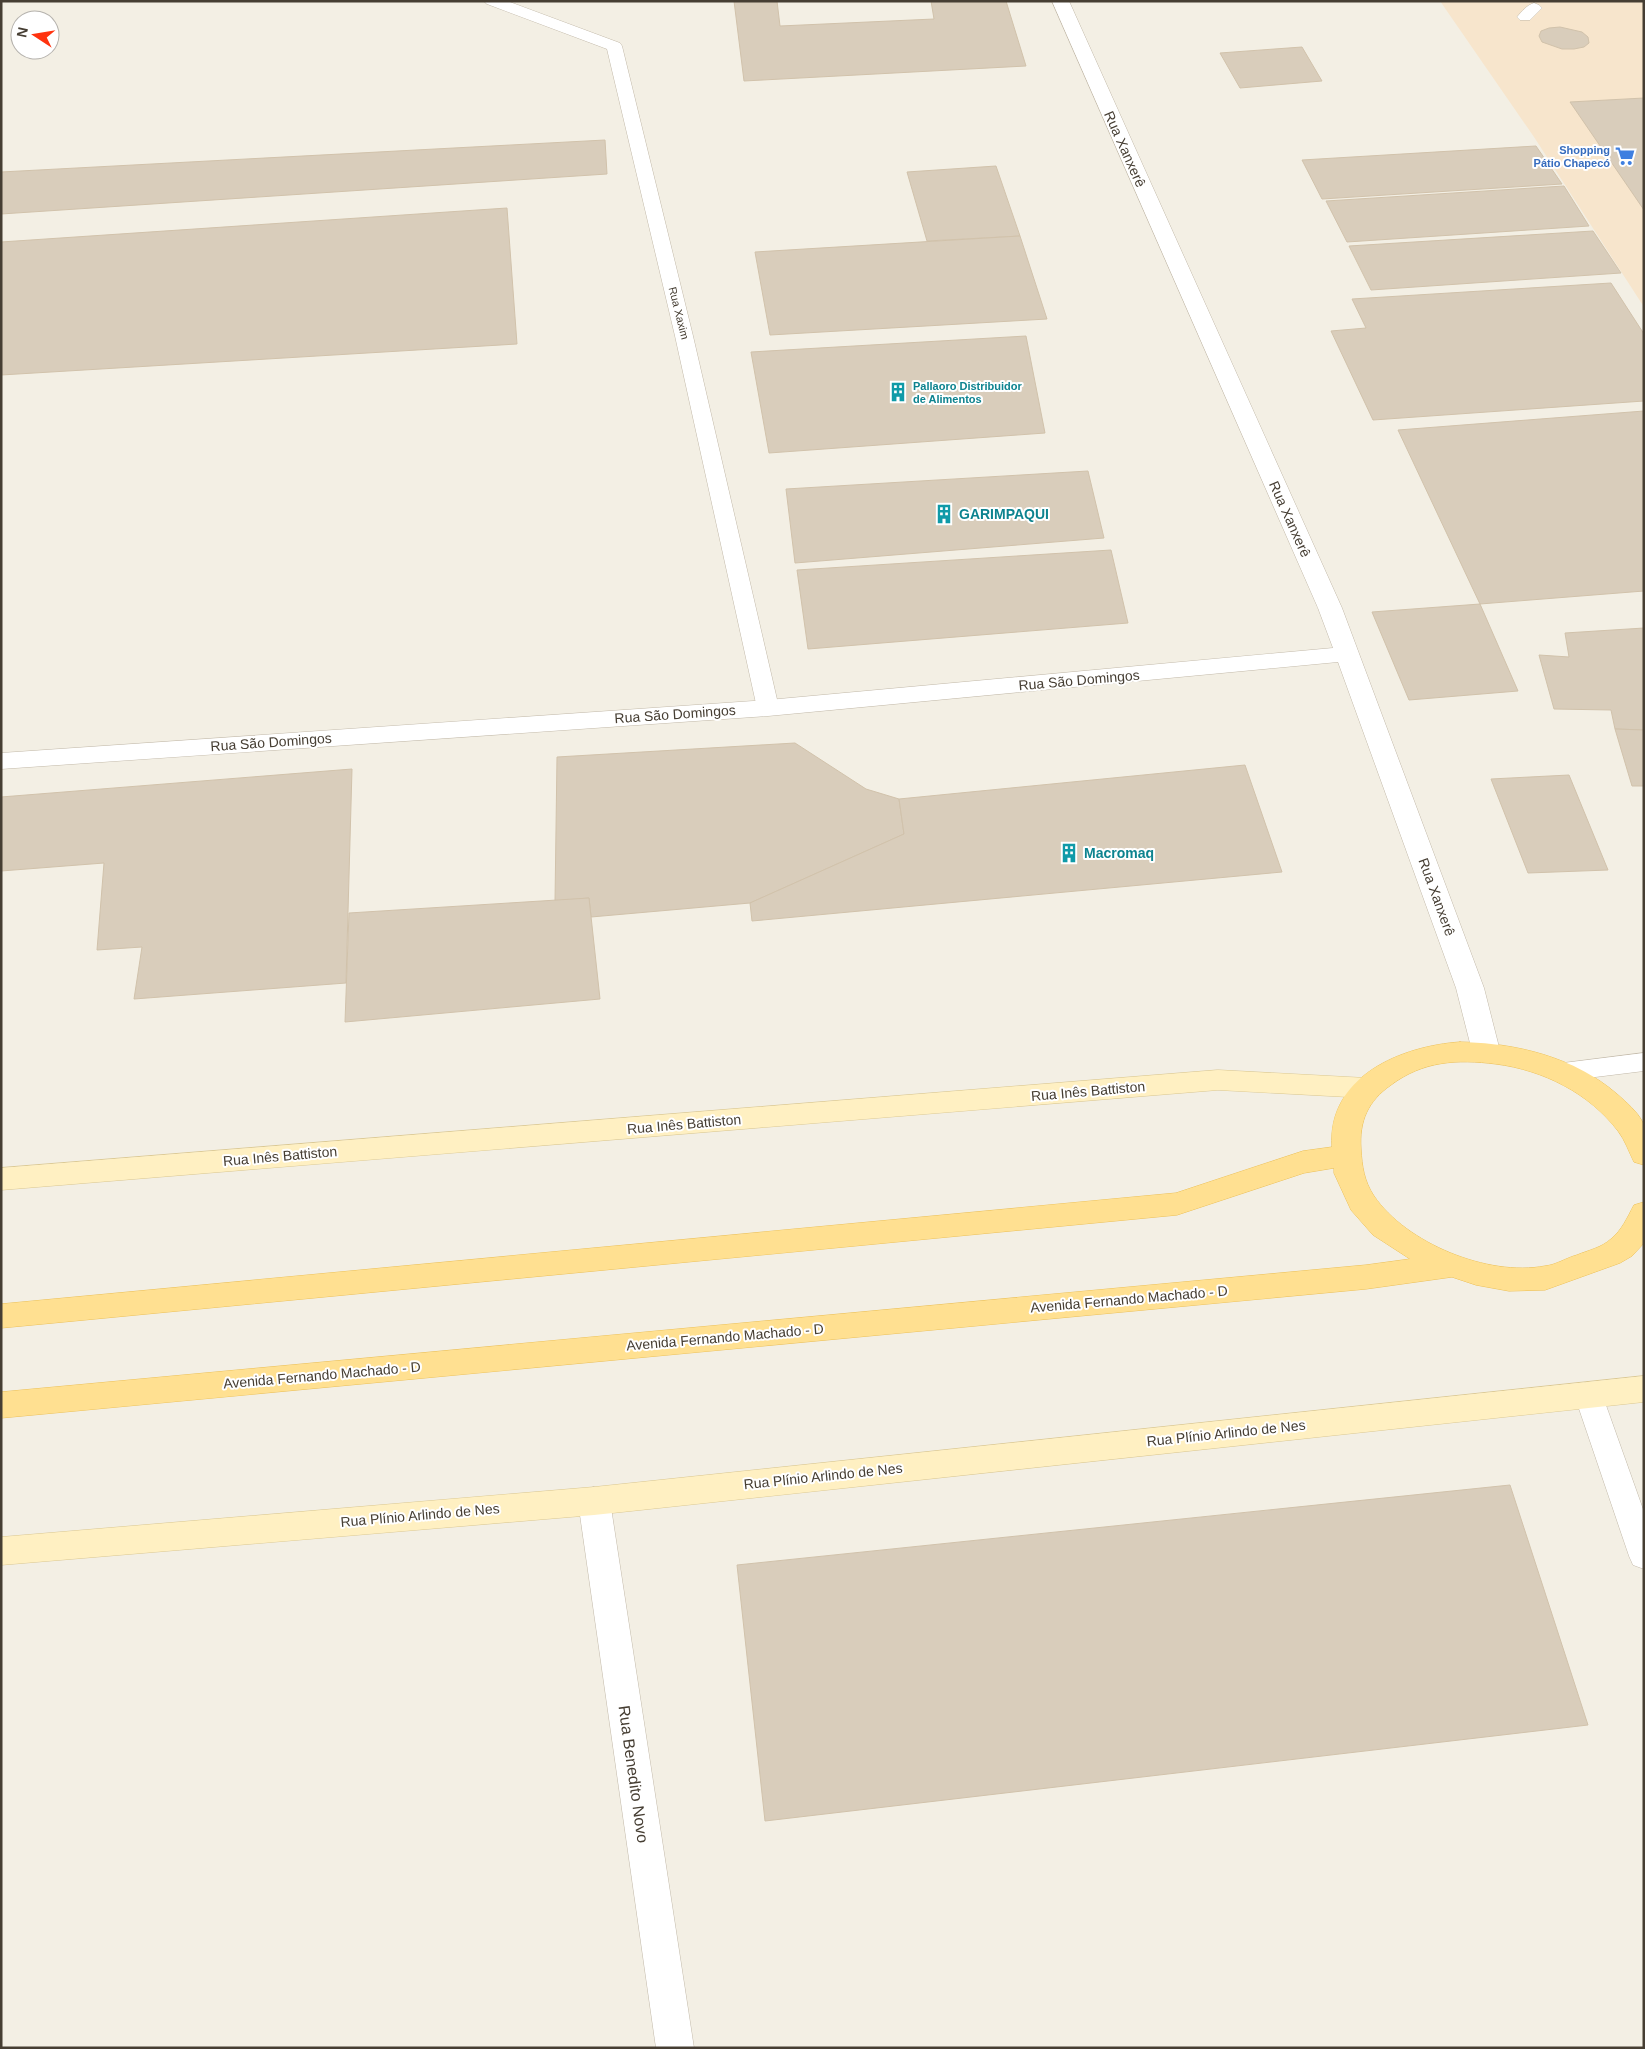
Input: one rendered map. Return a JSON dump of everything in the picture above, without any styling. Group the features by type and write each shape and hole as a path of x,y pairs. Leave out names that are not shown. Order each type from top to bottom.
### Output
{"main road":[{"path":"1644,1154 1637,1126 1601,1096 1563,1072 1525,1058 1486,1051 1439,1053 1398,1066 1367,1088 1348,1120 1344,1156 1350,1177 1361,1199 1376,1219 1397,1238 1422,1254 1449,1266 1496,1277 1541,1279 1630,1250 1644,1213"},
{"name":"Rua Inês Battiston","path":"1,1179 1218,1080 1367,1088"},
{"path":"1,1316 1176,1204 1303,1162 1344,1156"},
{"name":"Avenida Fernando Machado - D","path":"1,1405 1356,1278 1449,1266"},
{"name":"Rua Plínio Arlindo de Nes","path":"1,1551 594,1501 1644,1389"}],"street":[{"name":"Rua Xanxerê","path":"1060,1 1322,590 1348,654 1470,988 1486,1051"},
{"name":"Rua São Domingos","path":"1,761 768,708 1348,654"},
{"name":"Rua Benedito Novo","path":"594,1501 674,2048"}],"lane":[{"name":"Rua Xaxim","path":"492,1 614,46 684,336 768,708"},
{"path":"1563,1072 1644,1062"},
{"path":"1588,1394 1644,1556"}],"shaded area":[{"path":"1440,1 1644,1 1644,307 1534,137"}],"building":[{"path":"734,1 777,1 780,26 934,19 931,1 1006,1 1026,66 744,81"},
{"path":"1560,27 1582,32 1588,37 1589,43 1584,47 1562,49 1542,42 1539,36 1541,31"},
{"path":"1302,47 1322,81 1240,88 1220,53"},
{"name":"Shopping Pátio Chapecó","path":"1644,98 1644,210 1570,102"},
{"path":"605,140 607,174 1,214 1,172"},
{"path":"1536,146 1562,184 1322,199 1302,160"},
{"path":"996,166 1020,236 927,241 907,172"},
{"path":"1564,186 1589,226 1347,242 1326,201"},
{"path":"507,208 517,344 1,375 1,242"},
{"path":"1593,231 1621,273 1371,290 1349,246"},
{"path":"1020,236 1047,319 770,335 755,252"},
{"path":"1611,283 1644,334 1644,401 1373,420 1331,331 1366,328 1352,299"},
{"name":"Pallaoro Distribuidor de Alimentos","path":"1026,336 1045,433 769,453 751,352"},
{"path":"1644,411 1644,591 1480,604 1398,430"},
{"name":"GARIMPAQUI","path":"1088,471 1104,538 795,563 786,489"},
{"path":"1111,550 1128,623 808,649 797,570"},
{"path":"1480,604 1518,691 1409,700 1372,612"},
{"path":"1644,628 1644,730 1615,729 1611,710 1554,709 1539,655 1569,657 1565,633"},
{"path":"1615,729 1644,730 1644,786 1632,786"},
{"path":"795,743 866,789 899,799 904,834 750,903 591,917 589,898 555,901 557,757"},
{"name":"Macromaq","path":"1245,765 1282,872 752,921 750,903 904,834 899,799"},
{"path":"352,769 346,983 134,999 142,947 97,950 104,863 1,871 1,797"},
{"path":"1569,775 1608,870 1528,873 1491,779"},
{"path":"589,898 600,999 345,1022 349,913"},
{"path":"1510,1485 1588,1725 765,1821 737,1565"}],"place":[{"name":"Shopping Pátio Chapecó","path":"1625,156"},
{"name":"Pallaoro Distribuidor de Alimentos","path":"898,392"},
{"name":"GARIMPAQUI","path":"944,514"},
{"name":"Macromaq","path":"1069,853"}]}
